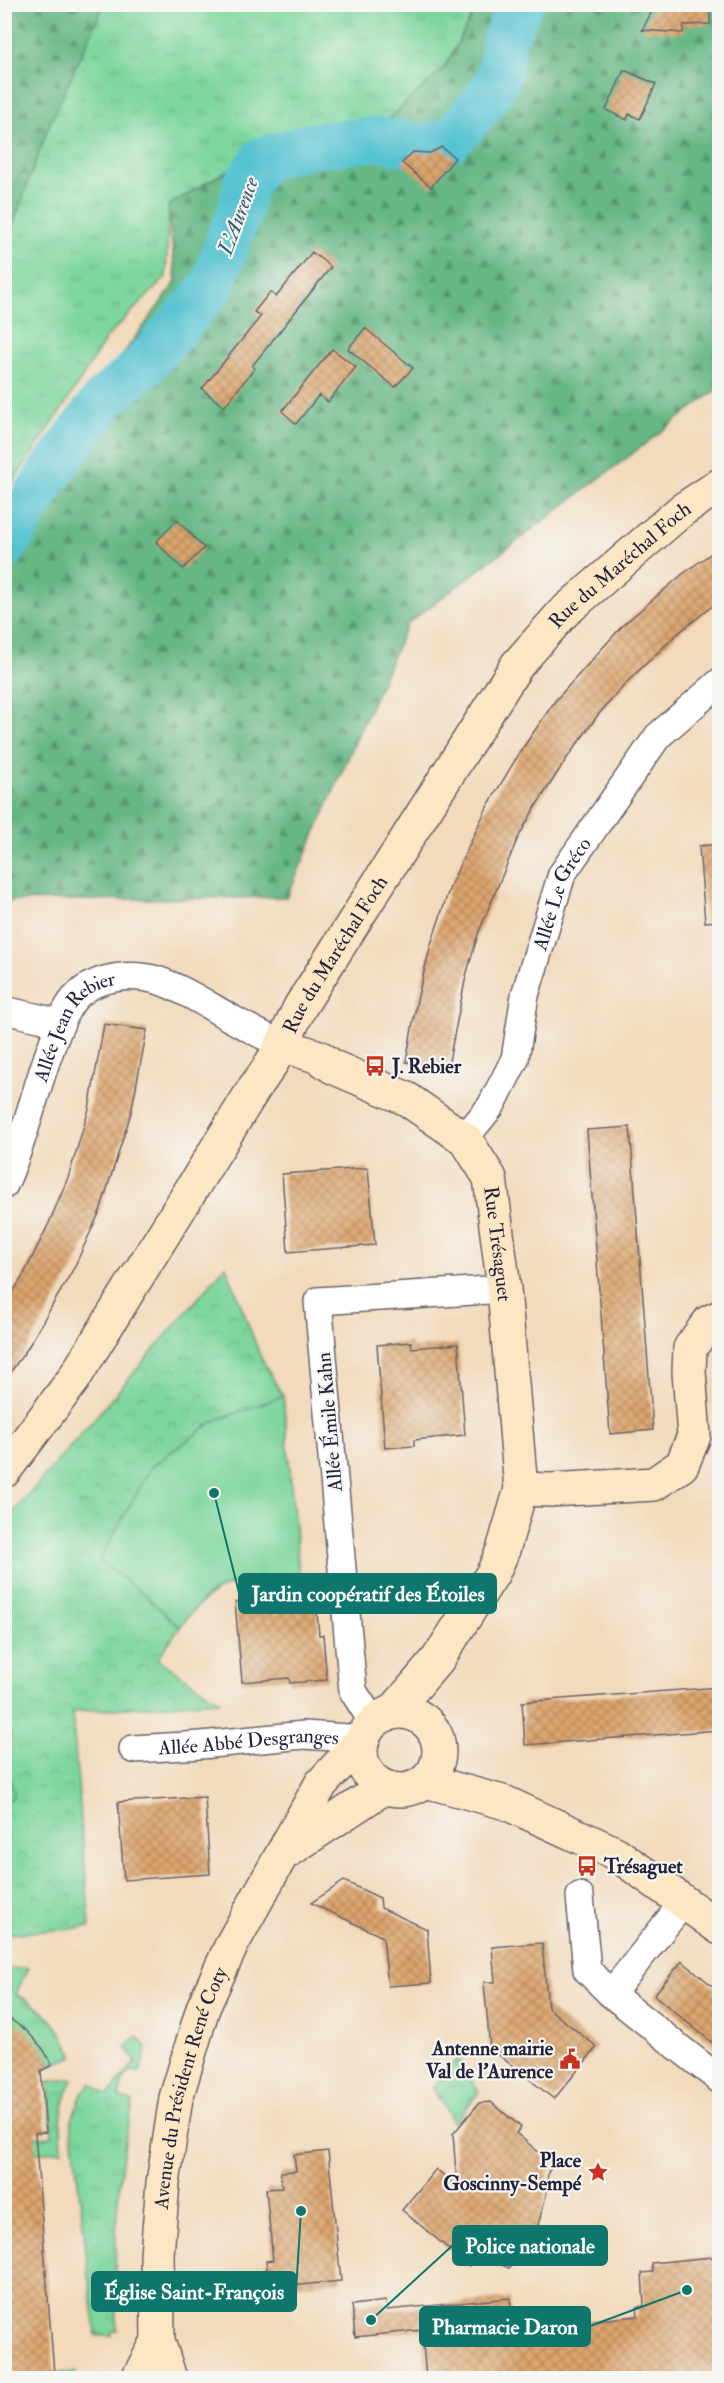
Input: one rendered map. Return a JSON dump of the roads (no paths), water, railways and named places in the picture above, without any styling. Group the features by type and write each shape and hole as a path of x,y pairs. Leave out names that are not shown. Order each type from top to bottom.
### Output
{"street":[{"name":"Rue du Maréchal Foch","path":"4,1471 73,1380 282,1045 300,1007 517,664 562,613 682,510 720,485"},
{"name":"Allée Le Gréco","path":"466,1140 472,1128 491,1106 515,1059 525,995 562,874 658,736 720,682"},
{"name":"Allée Jean Rebier","path":"4,1185 41,1072 66,1011 79,994 96,983 120,977 157,980 193,996 282,1045"},
{"path":"4,1010 61,1023"},
{"name":"Rue Trésaguet","path":"282,1045 320,1058 406,1099 466,1140 490,1178 504,1289 521,1489"},
{"name":"Allée Émile Kahn","path":"376,1725 353,1691 318,1301 504,1289"},
{"path":"521,1489 550,1490 654,1484 682,1465 694,1436 689,1372 690,1348 709,1322 720,1317"},
{"name":"Avenue du Président René Coty","path":"170,2379 158,2341 157,2254 163,2183 176,2098 203,2008 232,1944 321,1784 438,1659 493,1573 503,1550 521,1489"},
{"name":"Avenue du Président René Coty","path":"434,1737 438,1659"},
{"path":"434,1737 436,1767 426,1781 404,1791 385,1787 369,1776 361,1758 376,1725 411,1714 506,1803"},
{"name":"Allée Abbé Desgranges","path":"133,1749 304,1735 376,1725"},
{"path":"426,1781 506,1803 615,1853 720,1928"},
{"name":"Avenue du Président René Coty","path":"284,1854 385,1787"},
{"path":"580,1896 587,1970 611,1994 720,2080"},
{"path":"611,1994 683,1902"},
{"name":"Avenue du Président René Coty","path":"138,2379 158,2341"}],"waterway":[{"name":"L'Aurence","path":"4,548 47,476 105,398 142,367 212,287 238,217 246,183 263,159 309,146 376,139 426,147 451,139 483,103 499,77 504,41 521,4"}],"place":[{"name":"J. Rebier","path":"375,1066"},
{"name":"Jardin coopératif des Étoiles","path":"214,1493"},
{"name":"Trésaguet","path":"587,1866"},
{"name":"Antenne mairie Val de l'Aurence","path":"570,2059"},
{"name":"Place Goscinny-Sempé","path":"598,2172"},
{"name":"Église Saint-François","path":"301,2211"},
{"name":"Pharmacie Daron","path":"687,2290"},
{"name":"Police nationale","path":"371,2320"}]}
